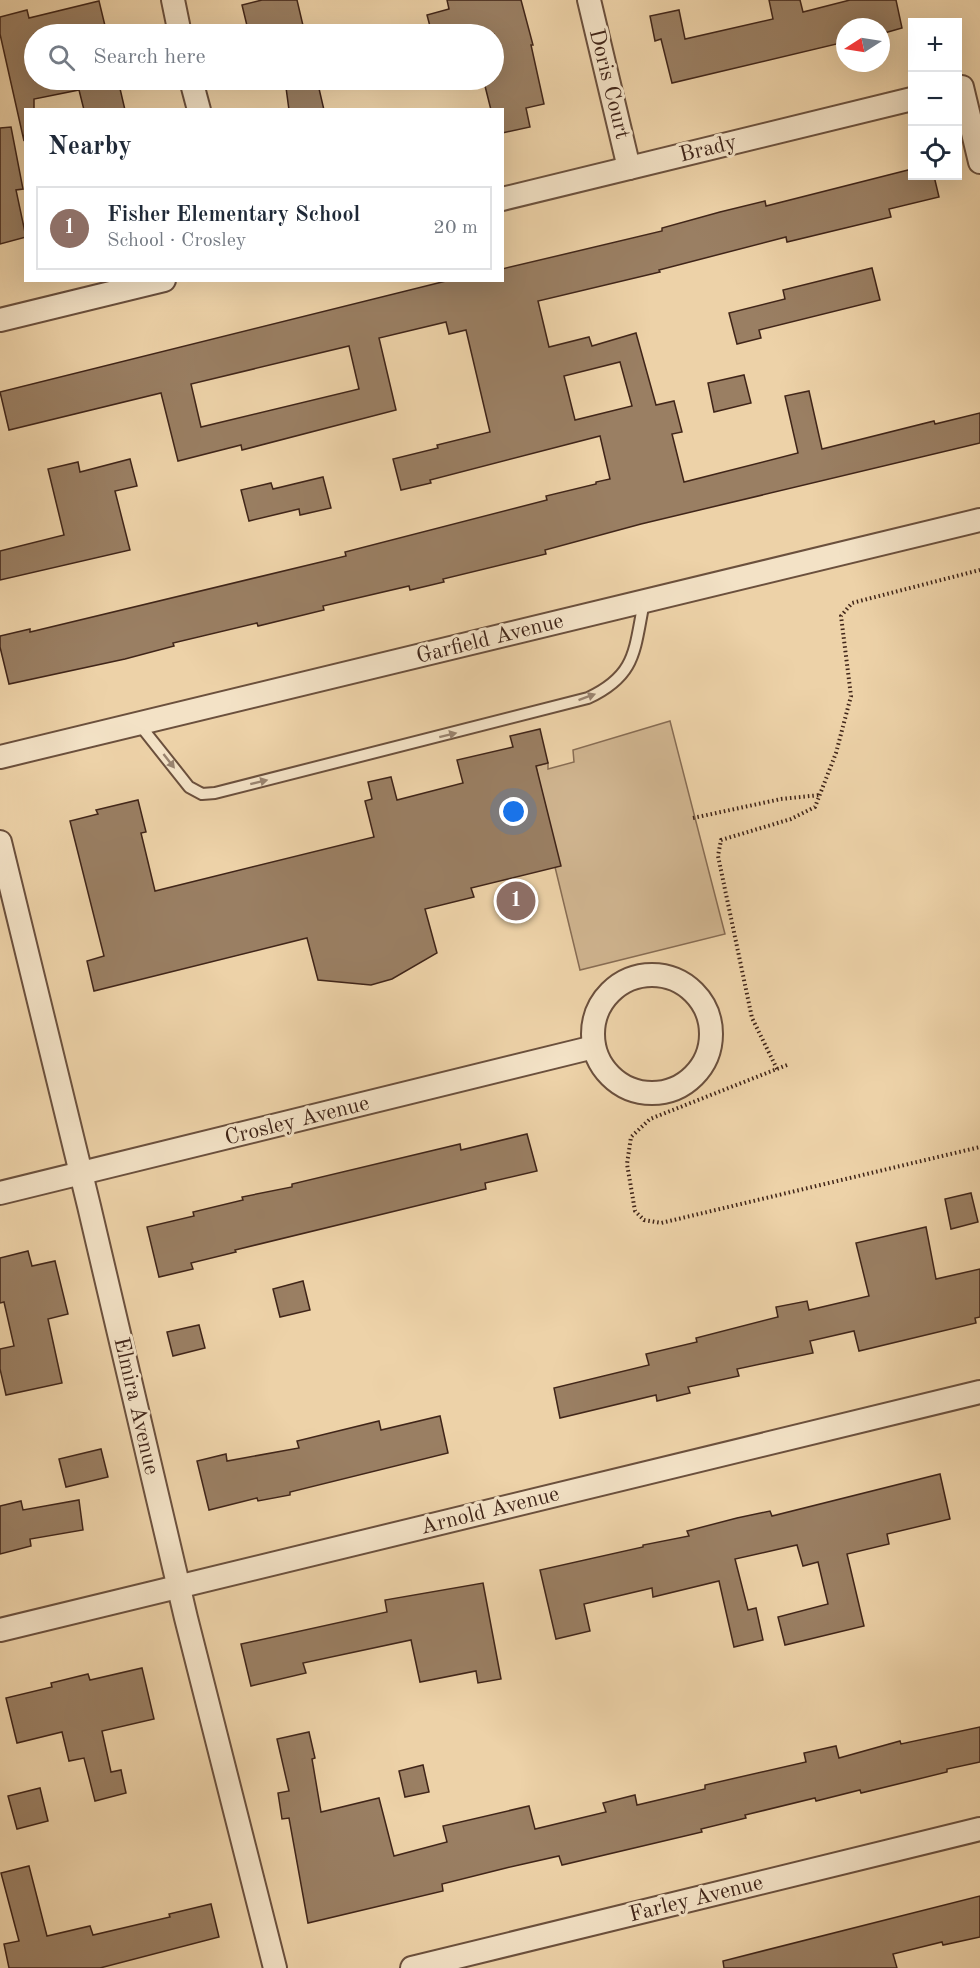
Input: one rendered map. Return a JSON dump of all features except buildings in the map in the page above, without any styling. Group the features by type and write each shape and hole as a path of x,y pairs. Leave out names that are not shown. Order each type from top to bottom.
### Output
{"street":[{"path":"173,0 178,24"},
{"name":"Doris Court","path":"589,0 629,168"},
{"path":"966,86 980,162"},
{"path":"194,90 198,108"},
{"name":"Brady","path":"504,199 908,100"},
{"path":"0,320 156,282"},
{"name":"Garfield Avenue","path":"0,757 980,520"},
{"name":"Elmira Avenue","path":"0,842 178,1587 275,1968"},
{"path":"653,975 673,979 691,989 703,1005 710,1024 710,1045 703,1064 690,1079 673,1090 653,1094 633,1091 615,1081 602,1066 594,1047 590,1017 615,987 634,977 653,975"},
{"name":"Crosley Avenue","path":"0,1193 594,1047"},
{"name":"Arnold Avenue","path":"0,1630 980,1392"},
{"name":"Farley Avenue","path":"412,1968 980,1830"}],"lane":[{"path":"139,724 189,787 202,794 215,793 588,698 608,688 624,673 632,658 644,602"}],"path":[{"path":"777,1069 752,1018 718,856 721,840 792,819 815,807 836,753 851,696 841,616 852,603 980,570"},
{"path":"693,818 781,799 819,795"},
{"path":"787,1065 650,1119 631,1137 627,1164 635,1211 644,1220 661,1223 980,1147"}],"shaded area":[{"path":"670,721 725,934 580,970 555,867 536,766 548,763 548,769 574,762 573,750"}],"place":[{"name":"Fisher Elementary School","path":"516,901"}]}
